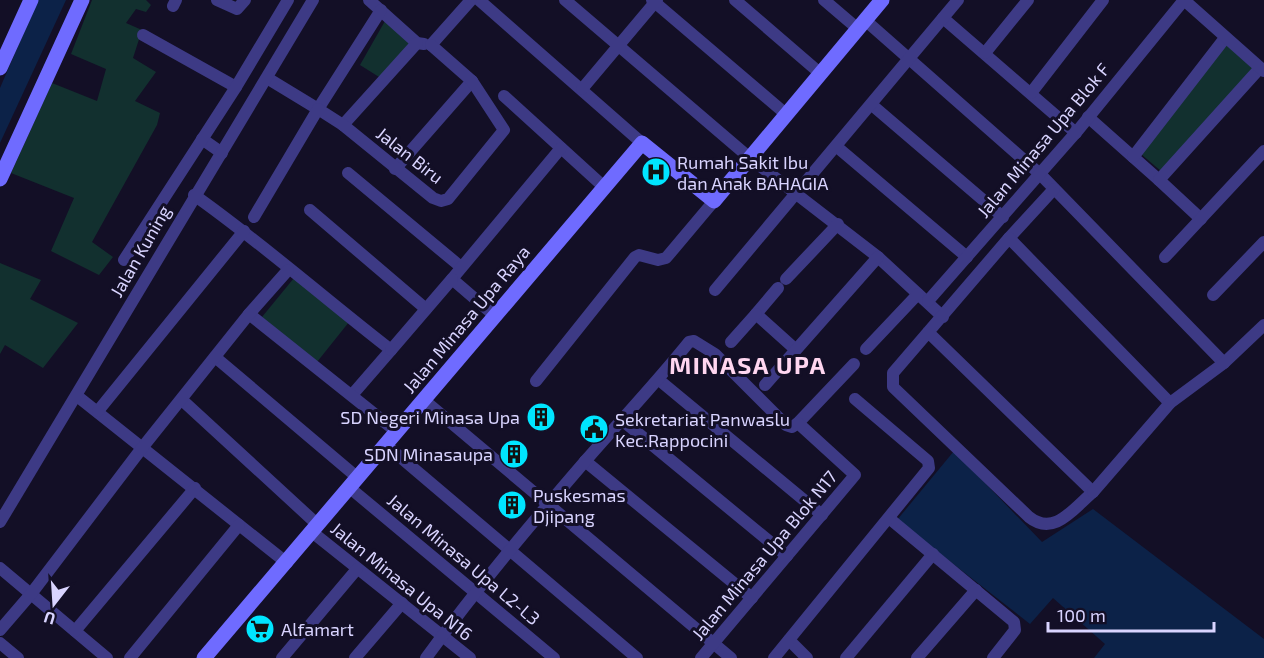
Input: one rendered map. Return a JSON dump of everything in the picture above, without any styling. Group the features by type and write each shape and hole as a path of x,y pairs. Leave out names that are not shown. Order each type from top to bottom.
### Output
{"street":[{"path":"0,68 31,0"},
{"path":"0,179 82,0"},
{"path":"217,0 237,9 245,0"},
{"path":"124,260 236,87 288,0"},
{"name":"Jalan Kuning","path":"0,522 313,0"},
{"path":"369,0 417,43 431,45 471,1 582,89 642,143 714,201"},
{"path":"565,0 751,159 878,257 943,317"},
{"path":"735,0 821,74"},
{"path":"824,0 910,59 1040,174 1224,363"},
{"path":"536,381 634,257 639,255 658,260 666,258 882,0"},
{"path":"715,290 958,0"},
{"path":"985,52 1028,0"},
{"path":"1031,93 1103,0"},
{"name":"Jalan Minasa Upa Blok F","path":"866,349 967,257 1076,133 1184,0 1263,70"},
{"path":"582,89 655,1 787,115"},
{"path":"254,217 318,109 381,10"},
{"path":"943,18 1076,133"},
{"path":"143,35 236,87"},
{"path":"1133,157 1225,38"},
{"path":"343,125 417,43"},
{"name":"Jalan Biru","path":"267,78 343,125 395,169 433,198 441,201 448,199 504,130 472,81 431,45"},
{"path":"1159,180 1263,70"},
{"path":"395,169 472,81"},
{"path":"504,96 603,186"},
{"path":"872,105 1003,217"},
{"path":"1088,117 1201,219"},
{"path":"202,139 222,153"},
{"name":"Jalan Minasa Upa Raya","path":"204,658 287,563 603,186 642,143"},
{"path":"837,147 967,257"},
{"path":"352,395 561,148"},
{"path":"1165,256 1264,151"},
{"path":"348,173 461,267"},
{"path":"1054,189 893,373 893,387 1037,523 1053,525 1093,492 1170,403 1224,363 1264,325"},
{"path":"194,195 244,231 288,270 391,350"},
{"path":"310,210 426,309"},
{"path":"731,342 759,316 782,284 838,224"},
{"path":"98,411 244,231"},
{"path":"1009,238 1170,403"},
{"path":"1213,295 1264,242"},
{"path":"765,385 878,257"},
{"path":"0,630 32,594 214,357 288,270"},
{"path":"452,279 495,316"},
{"path":"249,314 397,432"},
{"path":"759,316 795,349"},
{"path":"928,332 1093,492"},
{"path":"426,658 475,593 585,461 659,380 689,342 698,341 715,354 786,425 792,427 854,364"},
{"name":"Jalan Minasa Upa L2-L3","path":"214,357 475,593 554,658"},
{"path":"659,380 822,515"},
{"path":"77,396 287,563"},
{"path":"774,658 927,474 929,465 855,399"},
{"name":"Jalan Minasa Upa N16","path":"182,400 357,569 470,658"},
{"path":"424,400 731,658"},
{"path":"622,420 787,556"},
{"name":"Jalan Minasa Upa Blok N17","path":"701,658 855,476 798,423"},
{"path":"386,445 638,658"},
{"path":"585,461 752,598"},
{"path":"75,631 195,488"},
{"path":"890,519 1016,625 1000,656"},
{"path":"130,658 239,525"},
{"path":"846,658 933,554"},
{"path":"0,568 107,658"},
{"path":"282,658 357,569"},
{"path":"917,658 976,590"},
{"path":"355,658 402,603"},
{"path":"789,640 807,658"},
{"path":"0,643 18,658"}],"green space":[{"path":"92,0 146,0 151,5 146,12 136,9 126,23 142,30 133,58 156,72 135,101 160,113 157,125 92,242 113,257 99,275 51,251 74,198 11,173 52,83 97,101 106,69 71,54"},
{"path":"385,21 418,48 387,82 360,65"},
{"path":"1225,42 1261,74 1168,177 1141,154"},
{"path":"0,263 41,280 30,299 78,323 43,368 5,345 0,354"},
{"path":"294,278 349,322 317,362 262,317"}],"water":[{"path":"38,0 66,0 0,143 0,88"},
{"path":"954,451 1042,542 1093,509 1264,639 1264,658 1094,658 1105,644 1053,598 1030,624 897,520"}],"place":[{"name":"Rumah Sakit Ibu dan Anak BAHAGIA","path":"656,172"},
{"name":"SD Negeri Minasa Upa","path":"541,417"},
{"name":"Sekretariat Panwaslu Kec.Rappocini","path":"594,429"},
{"name":"SDN Minasaupa","path":"514,454"},
{"name":"Puskesmas Djipang","path":"512,505"},
{"name":"Alfamart","path":"260,629"}],"district":[{"name":"MINASA UPA","path":"748,364"}]}
